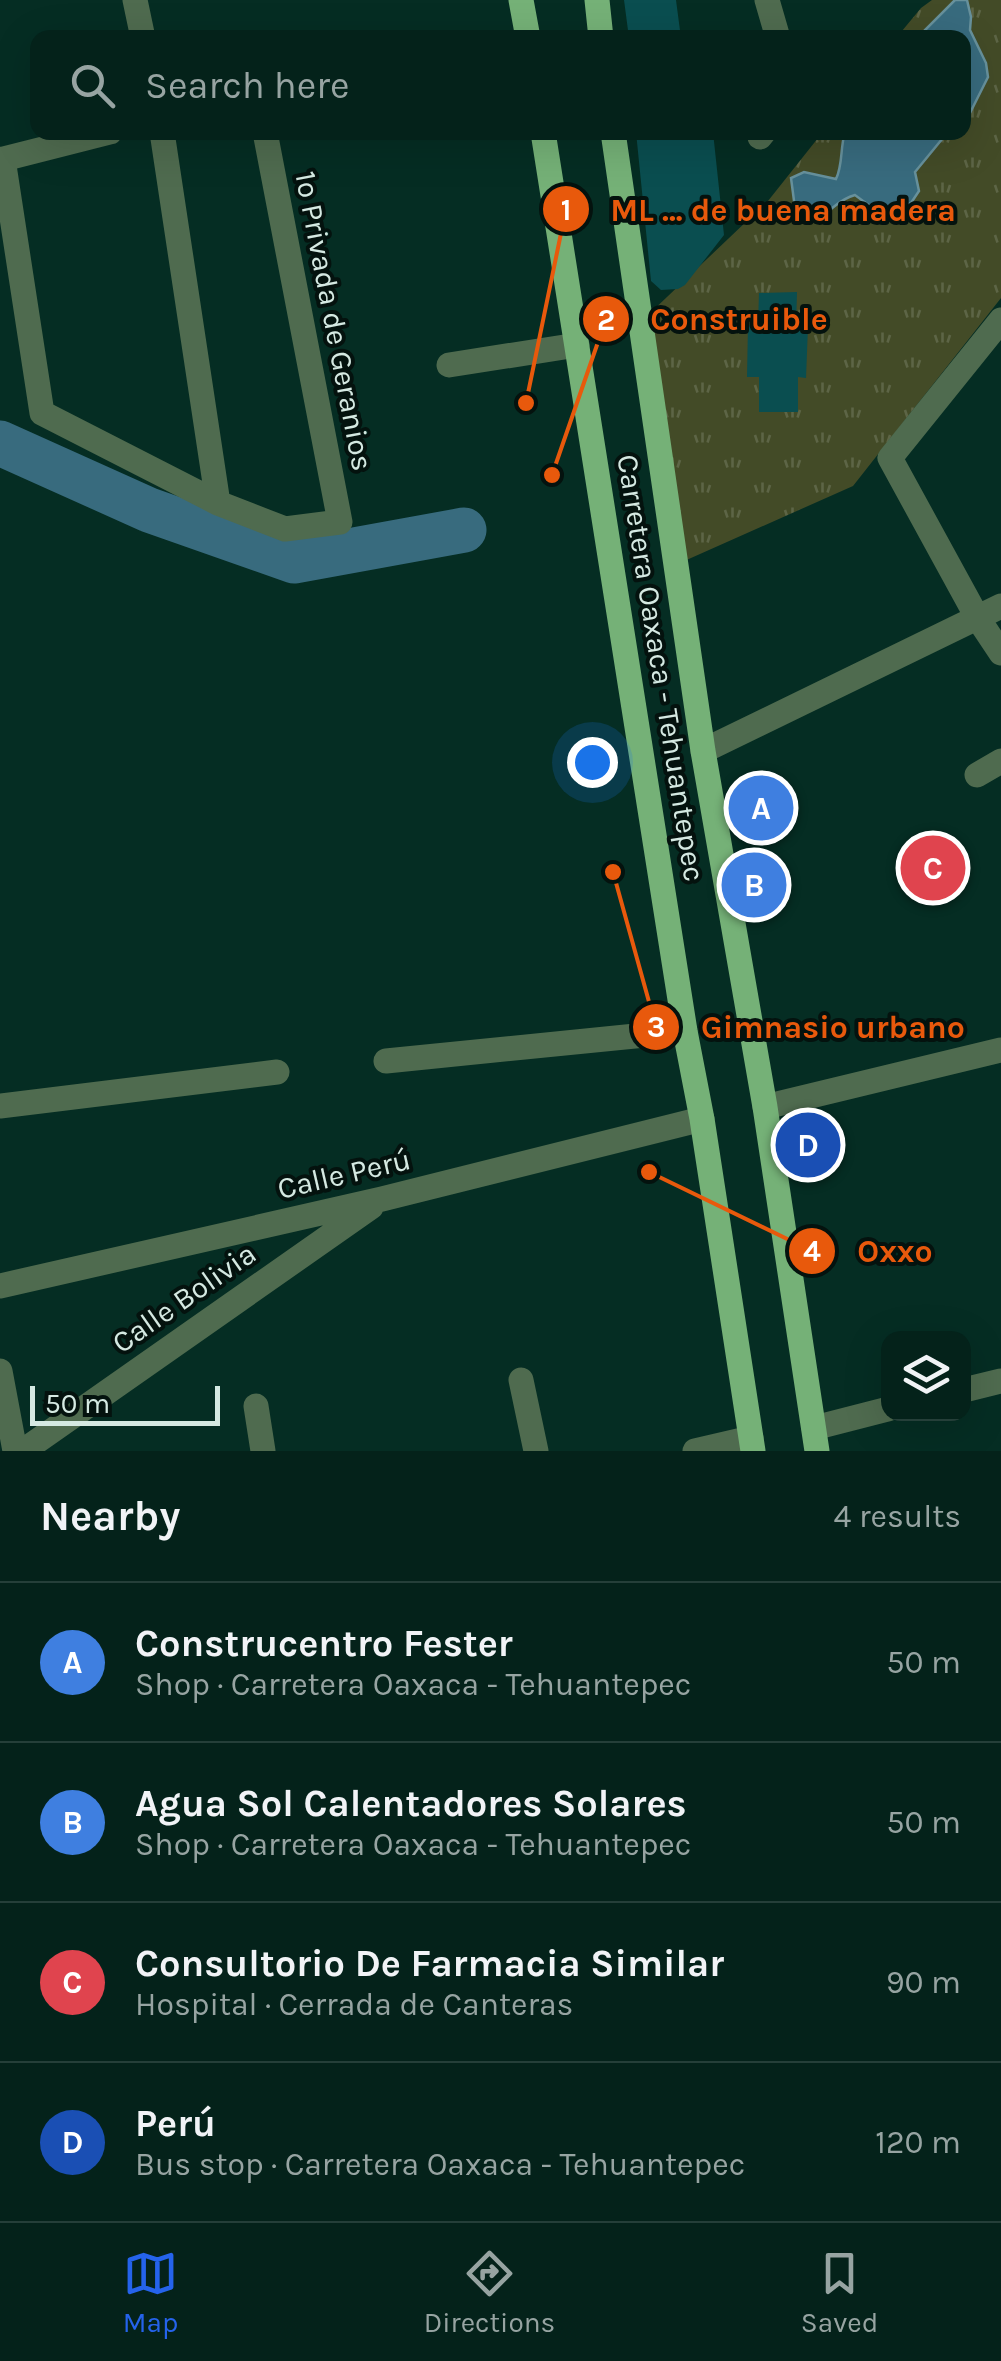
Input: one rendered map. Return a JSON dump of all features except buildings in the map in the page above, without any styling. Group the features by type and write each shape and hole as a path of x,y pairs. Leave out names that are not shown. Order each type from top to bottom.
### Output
{"main road":[{"path":"521,0 527,30"},
{"path":"597,0 600,30"},
{"name":"Carretera Oaxaca - Tehuantepec","path":"544,140 752,1445"},
{"name":"Carretera Oaxaca - Tehuantepec","path":"614,140 703,751 765,1107 815,1439"}],"street":[{"path":"135,0 141,30"},
{"path":"768,0 776,30"},
{"path":"79,140 2,160 42,413 218,504"},
{"path":"163,140 218,504"},
{"name":"1º Privada de Geranios","path":"218,504 285,529 340,522 267,140"},
{"path":"1001,320 890,458 976,617 1001,653"},
{"path":"448,365 576,345"},
{"path":"703,751 1001,606"},
{"path":"978,775 1001,761"},
{"path":"386,1061 686,1031"},
{"path":"765,1107 1001,1050"},
{"path":"0,1106 277,1072"},
{"name":"Calle Perú","path":"0,1286 382,1199 702,1118"},
{"name":"Calle Bolivia","path":"19,1451 382,1199"},
{"path":"0,1371 19,1451"},
{"path":"521,1380 536,1451"},
{"path":"971,1388 1001,1381"},
{"path":"256,1406 263,1451"},
{"path":"815,1439 881,1412"},
{"path":"695,1451 752,1445"}],"green space":[{"path":"932,0 1001,0 1001,298 853,486 682,562 647,316 768,201 816,140 971,140 971,30 903,30"}],"water":[{"path":"955,0 967,0 970,30 925,30"},
{"path":"971,32 986,63 988,77 971,111"},
{"path":"844,140 941,140 915,172 919,191 911,203 882,215 855,195 824,214 796,216 791,178 804,172 836,179"}],"waterway":[{"path":"0,443 149,510 294,561 464,530"}],"place":[{"name":"ML ... de buena madera","path":"526,403"},
{"name":"Construible","path":"552,475"},
{"name":"Construcentro Fester","path":"761,808"},
{"name":"Consultorio De Farmacia Similar","path":"933,868"},
{"name":"Gimnasio urbano","path":"613,872"},
{"name":"Agua Sol Calentadores Solares","path":"754,885"},
{"name":"Perú","path":"808,1145"},
{"name":"Oxxo","path":"649,1172"}]}
